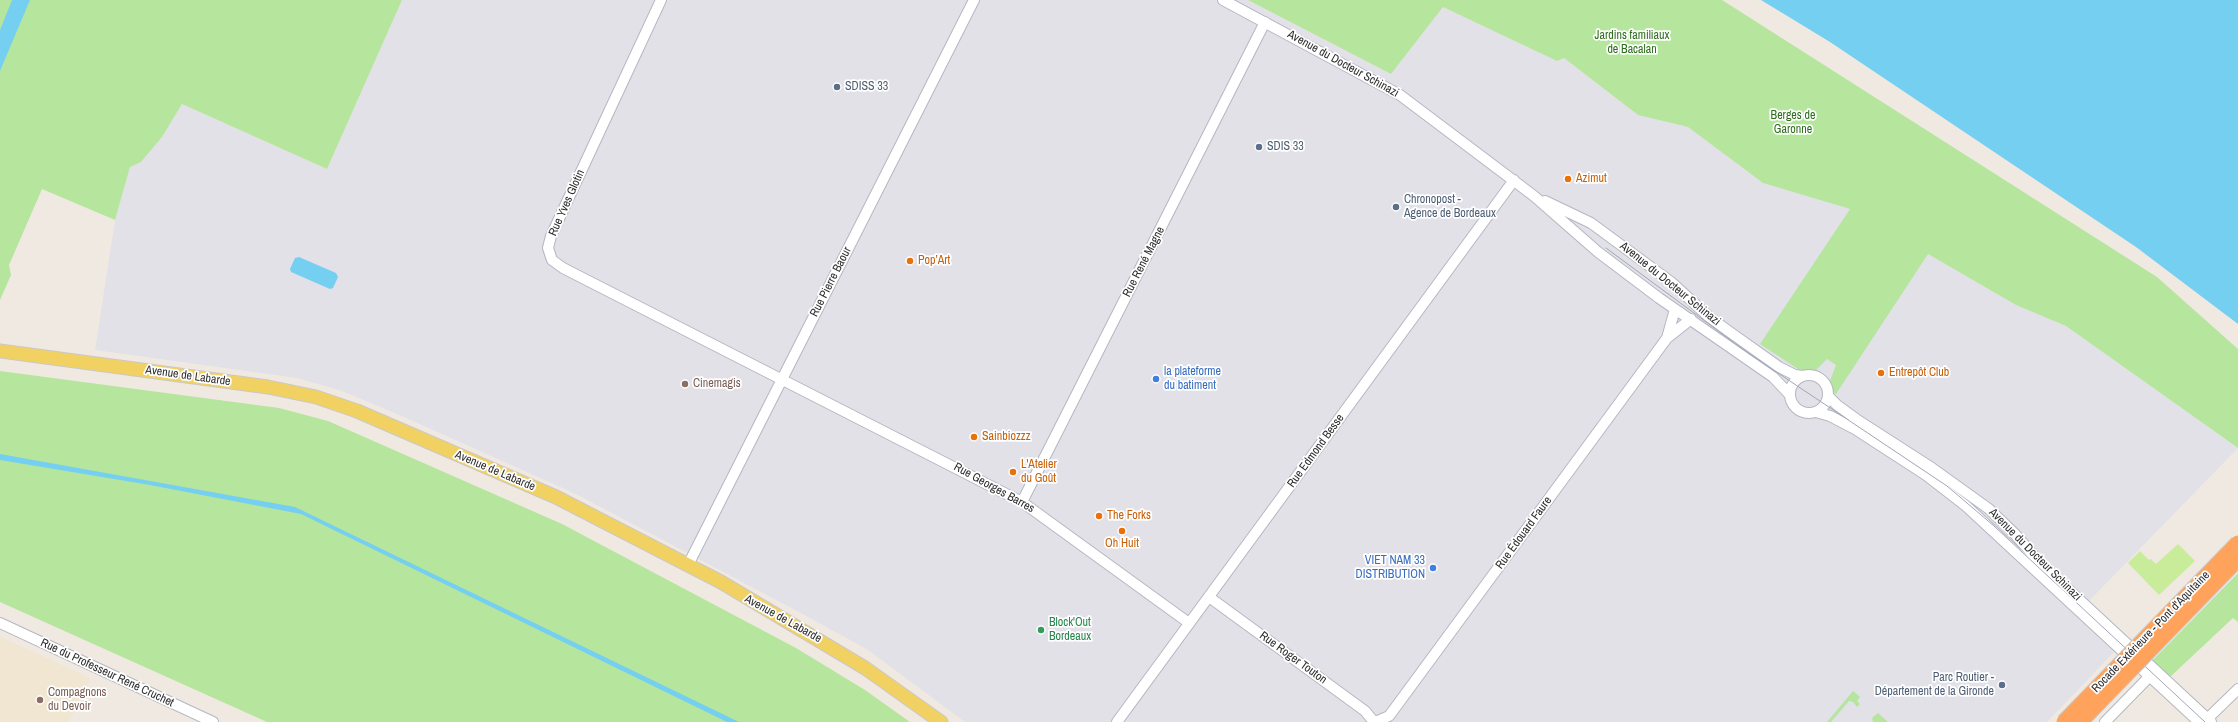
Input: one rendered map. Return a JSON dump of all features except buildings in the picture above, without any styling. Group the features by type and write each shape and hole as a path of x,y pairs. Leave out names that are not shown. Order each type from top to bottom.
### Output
{"highway":[{"name":"Rocade Extérieure - Pont d'Aquitaine","path":"2064,722 2238,542"},
{"path":"2080,722 2238,559"}],"main road":[{"name":"Avenue de Labarde","path":"0,351 268,387 316,397 378,420 550,494 688,565 845,655 941,722"}],"street":[{"name":"Rue Yves Glotin","path":"661,0 551,236 548,248 552,260 563,268 782,379"},
{"name":"Rue Pierre Baour","path":"688,565 974,0"},
{"name":"Avenue du Docteur Schinazi","path":"1223,0 1391,89 1514,180 1592,247 1675,309 1763,369 1781,384 1790,395"},
{"name":"Rue René Magne","path":"1022,502 1266,22"},
{"name":"Rue Edmond Besse","path":"1122,720 1189,623 1514,180"},
{"name":"Avenue du Docteur Schinazi","path":"1534,196 1591,223 1671,282 1708,316 1727,330 1779,367 1795,375 1803,376"},
{"name":"Rue Édouard Faure","path":"1667,338 1675,309"},
{"name":"Rue Édouard Faure","path":"1374,722 1389,716 1667,338 1691,319"},
{"path":"1803,376 1815,376 1820,378 1825,383 1828,396 1825,405 1816,412 1810,413 1799,410 1791,401 1790,395 1793,384 1803,376"},
{"name":"Rue Georges Barres","path":"782,379 1022,502 1189,623"},
{"name":"Avenue du Docteur Schinazi","path":"1828,396 1837,405 1932,468 1989,509 2014,533 2044,566 2205,721"},
{"name":"Avenue du Docteur Schinazi","path":"1816,412 1830,416 1855,429 1926,475 1966,506 2149,677 2205,721"},
{"name":"Rue Roger Touton","path":"1209,597 1365,711 1374,722"},
{"name":"Rue du Professeur René Cruchet","path":"0,623 213,722"},
{"path":"2105,722 2149,677"},
{"path":"2205,721 2238,689"}],"shaded area":[{"path":"402,0 1248,0 1391,74 1443,7 1557,61 1564,58 1638,115 1688,127 1763,183 1850,209 2016,305 2066,326 2238,448 2089,601 2123,633 2115,651 2047,722 965,722 868,650 812,619 576,494 404,417 342,391 297,378 95,350 115,220 130,167 141,162 162,137 182,104 327,169"},
{"name":"Compagnons du Devoir","path":"0,637 90,678 69,722 0,722"}],"green space":[{"path":"0,0 402,0 327,169 182,104 162,137 141,162 130,167 115,220 42,189 9,265 11,275 0,300"},
{"name":"Berges de Garonne","path":"1248,0 1722,0 2157,277 2238,349 2238,448 2066,326 2016,305 1928,254 1836,394 1832,391 1830,381 1836,365 1827,359 1816,370 1801,371 1760,344 1850,209 1763,183 1688,127 1638,115 1564,58 1557,61 1443,7 1391,74"},
{"path":"0,371 279,408 328,421 562,524 796,648 865,690 910,722 267,722 0,602"},
{"path":"2178,544 2195,561 2159,595 2128,563 2140,551 2149,560 2151,559 2156,564"},
{"path":"2238,573 2238,622 2233,618 2170,677 2152,661"},
{"path":"1853,691 1860,697 1857,701 1860,704 1857,707 1853,702 1849,701 1831,722 1827,722"},
{"path":"1878,713 1888,722 1873,722 1872,718"}],"water":[{"path":"12,0 30,0 0,71 0,30"},
{"path":"1761,0 2238,0 2238,324 2136,247 1830,42"},
{"path":"299,257 336,273 338,277 333,288 330,289 291,272 290,269 295,258"},
{"path":"0,454 295,507 739,722 727,722 301,514 150,485 0,460"}],"tram line":[{"path":"1606,248 1748,353 1947,486 1994,526 2205,722"}],"place":[{"name":"SDISS 33","path":"837,87"},
{"name":"SDIS 33","path":"1259,147"},
{"name":"Azimut","path":"1568,179"},
{"name":"Chronopost - Agence de Bordeaux","path":"1396,207"},
{"name":"Pop’Art","path":"910,261"},
{"name":"Entrepôt Club","path":"1881,373"},
{"name":"la plateforme du batiment","path":"1156,379"},
{"name":"Cinemagis","path":"685,384"},
{"name":"Sainbiozzz","path":"974,437"},
{"name":"L'Atelier du Goût","path":"1013,472"},
{"name":"The Forks","path":"1099,516"},
{"name":"Oh Huit","path":"1122,531"},
{"name":"VIET NAM 33 DISTRIBUTION","path":"1433,568"},
{"name":"Block'Out Bordeaux","path":"1041,630"},
{"name":"Parc Routier - Département de la Gironde","path":"2002,685"},
{"name":"Compagnons du Devoir","path":"40,700"}],"park label":[{"name":"Jardins familiaux de Bacalan","path":"1632,43"}]}
